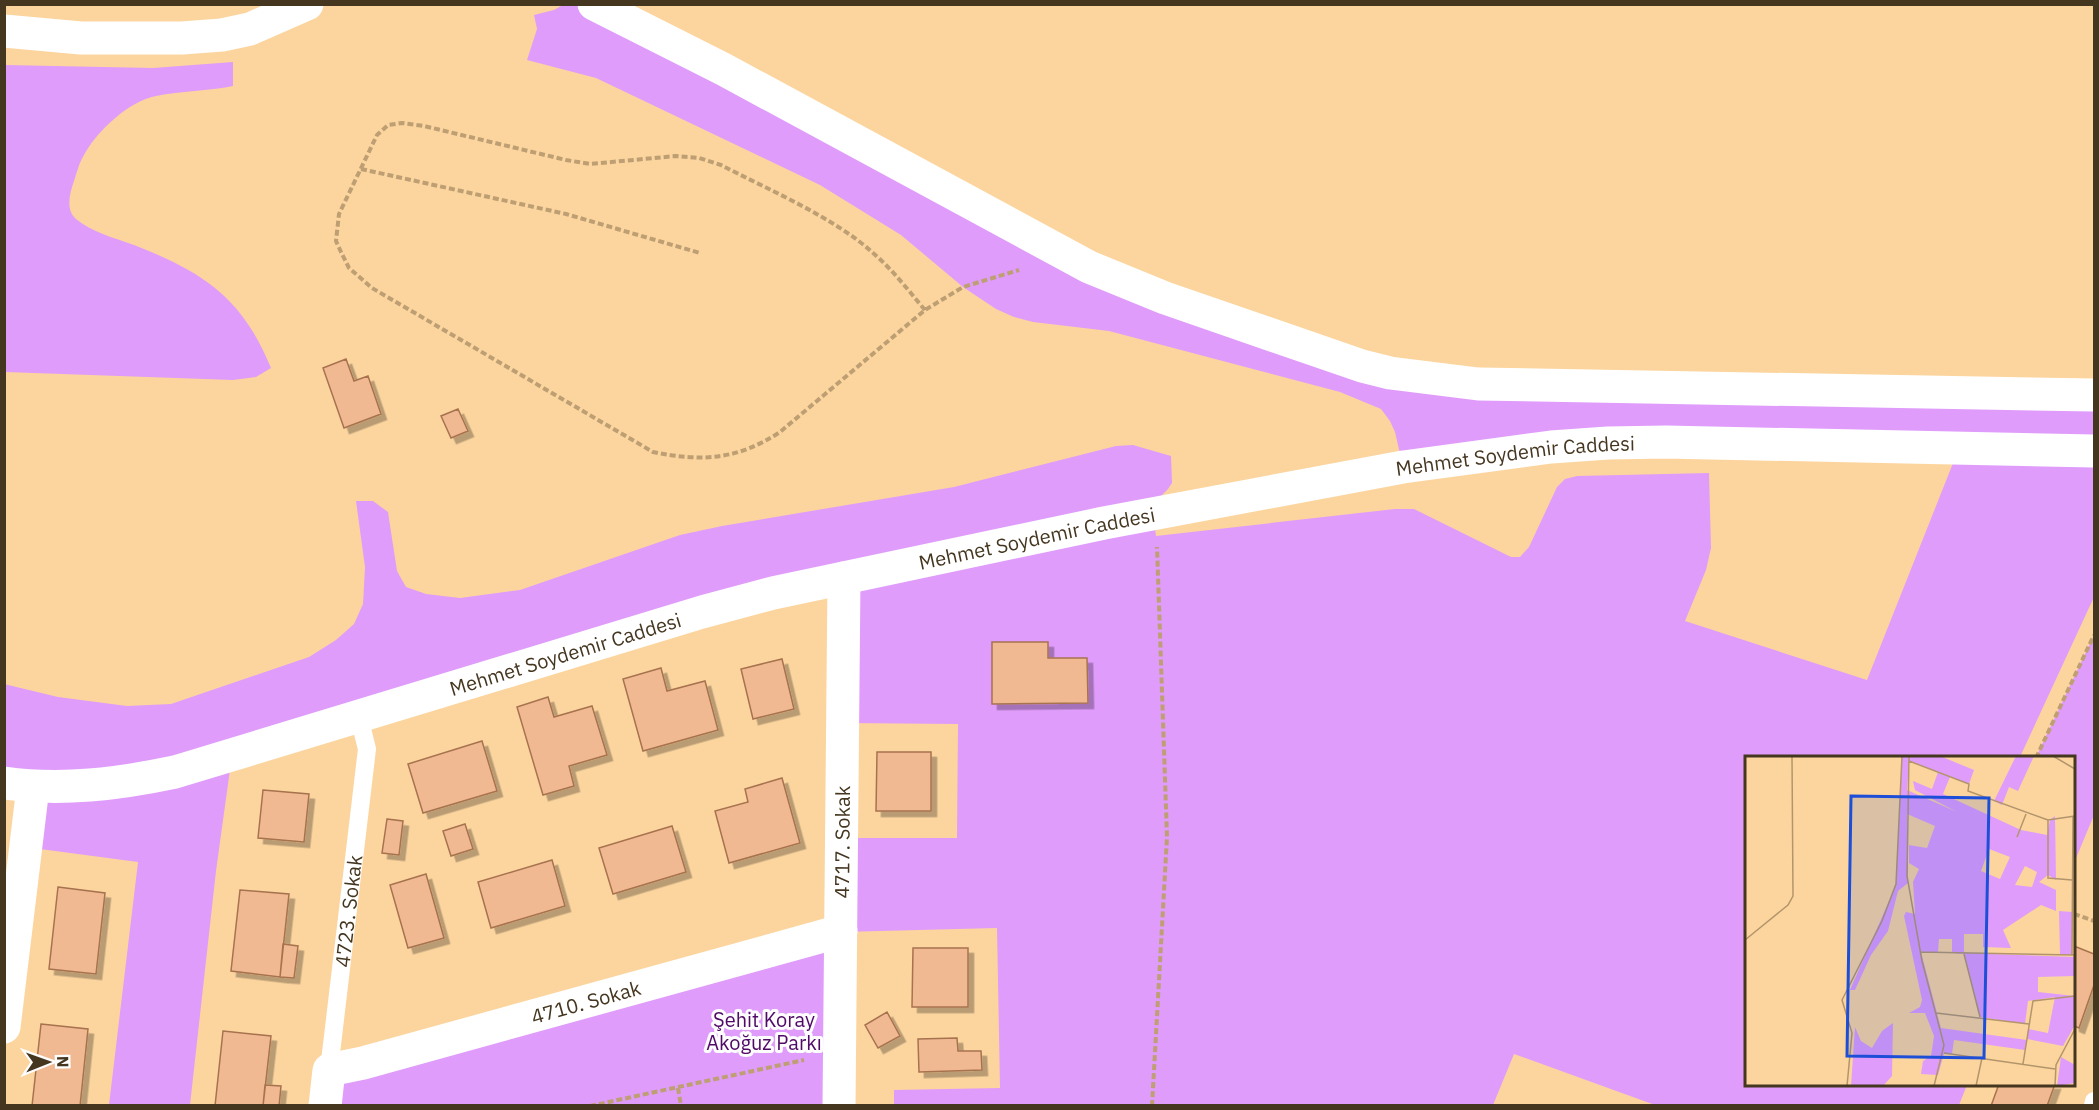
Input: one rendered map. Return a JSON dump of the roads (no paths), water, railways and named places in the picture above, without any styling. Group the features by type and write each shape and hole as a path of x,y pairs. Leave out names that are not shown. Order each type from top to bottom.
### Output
{"street":[{"path":"4,31 81,38 182,38 222,35 250,28 307,4"},
{"path":"594,4 723,69 1089,267 1165,298 1318,351 1390,373 1434,380 1490,384 2094,395"},
{"name":"Mehmet Soydemir Caddesi","path":"19,785 96,786 135,781 175,772 702,612 773,593 1153,514 1345,477 1459,458 1597,443 1697,442 2094,451"},
{"name":"4717. Sokak","path":"839,1106 844,578"},
{"path":"4,1027 19,785"},
{"name":"4710. Sokak","path":"330,1070 363,1063 841,931"},
{"name":"4723. Sokak","path":"325,1106 330,1070"}],"lane":[{"name":"4723. Sokak","path":"330,1070 367,749 359,717"},
{"path":"2093,1106 2094,1101"}],"park label":[{"name":"Şehit Koray Akoğuz Parkı","path":"764,1030"}]}
